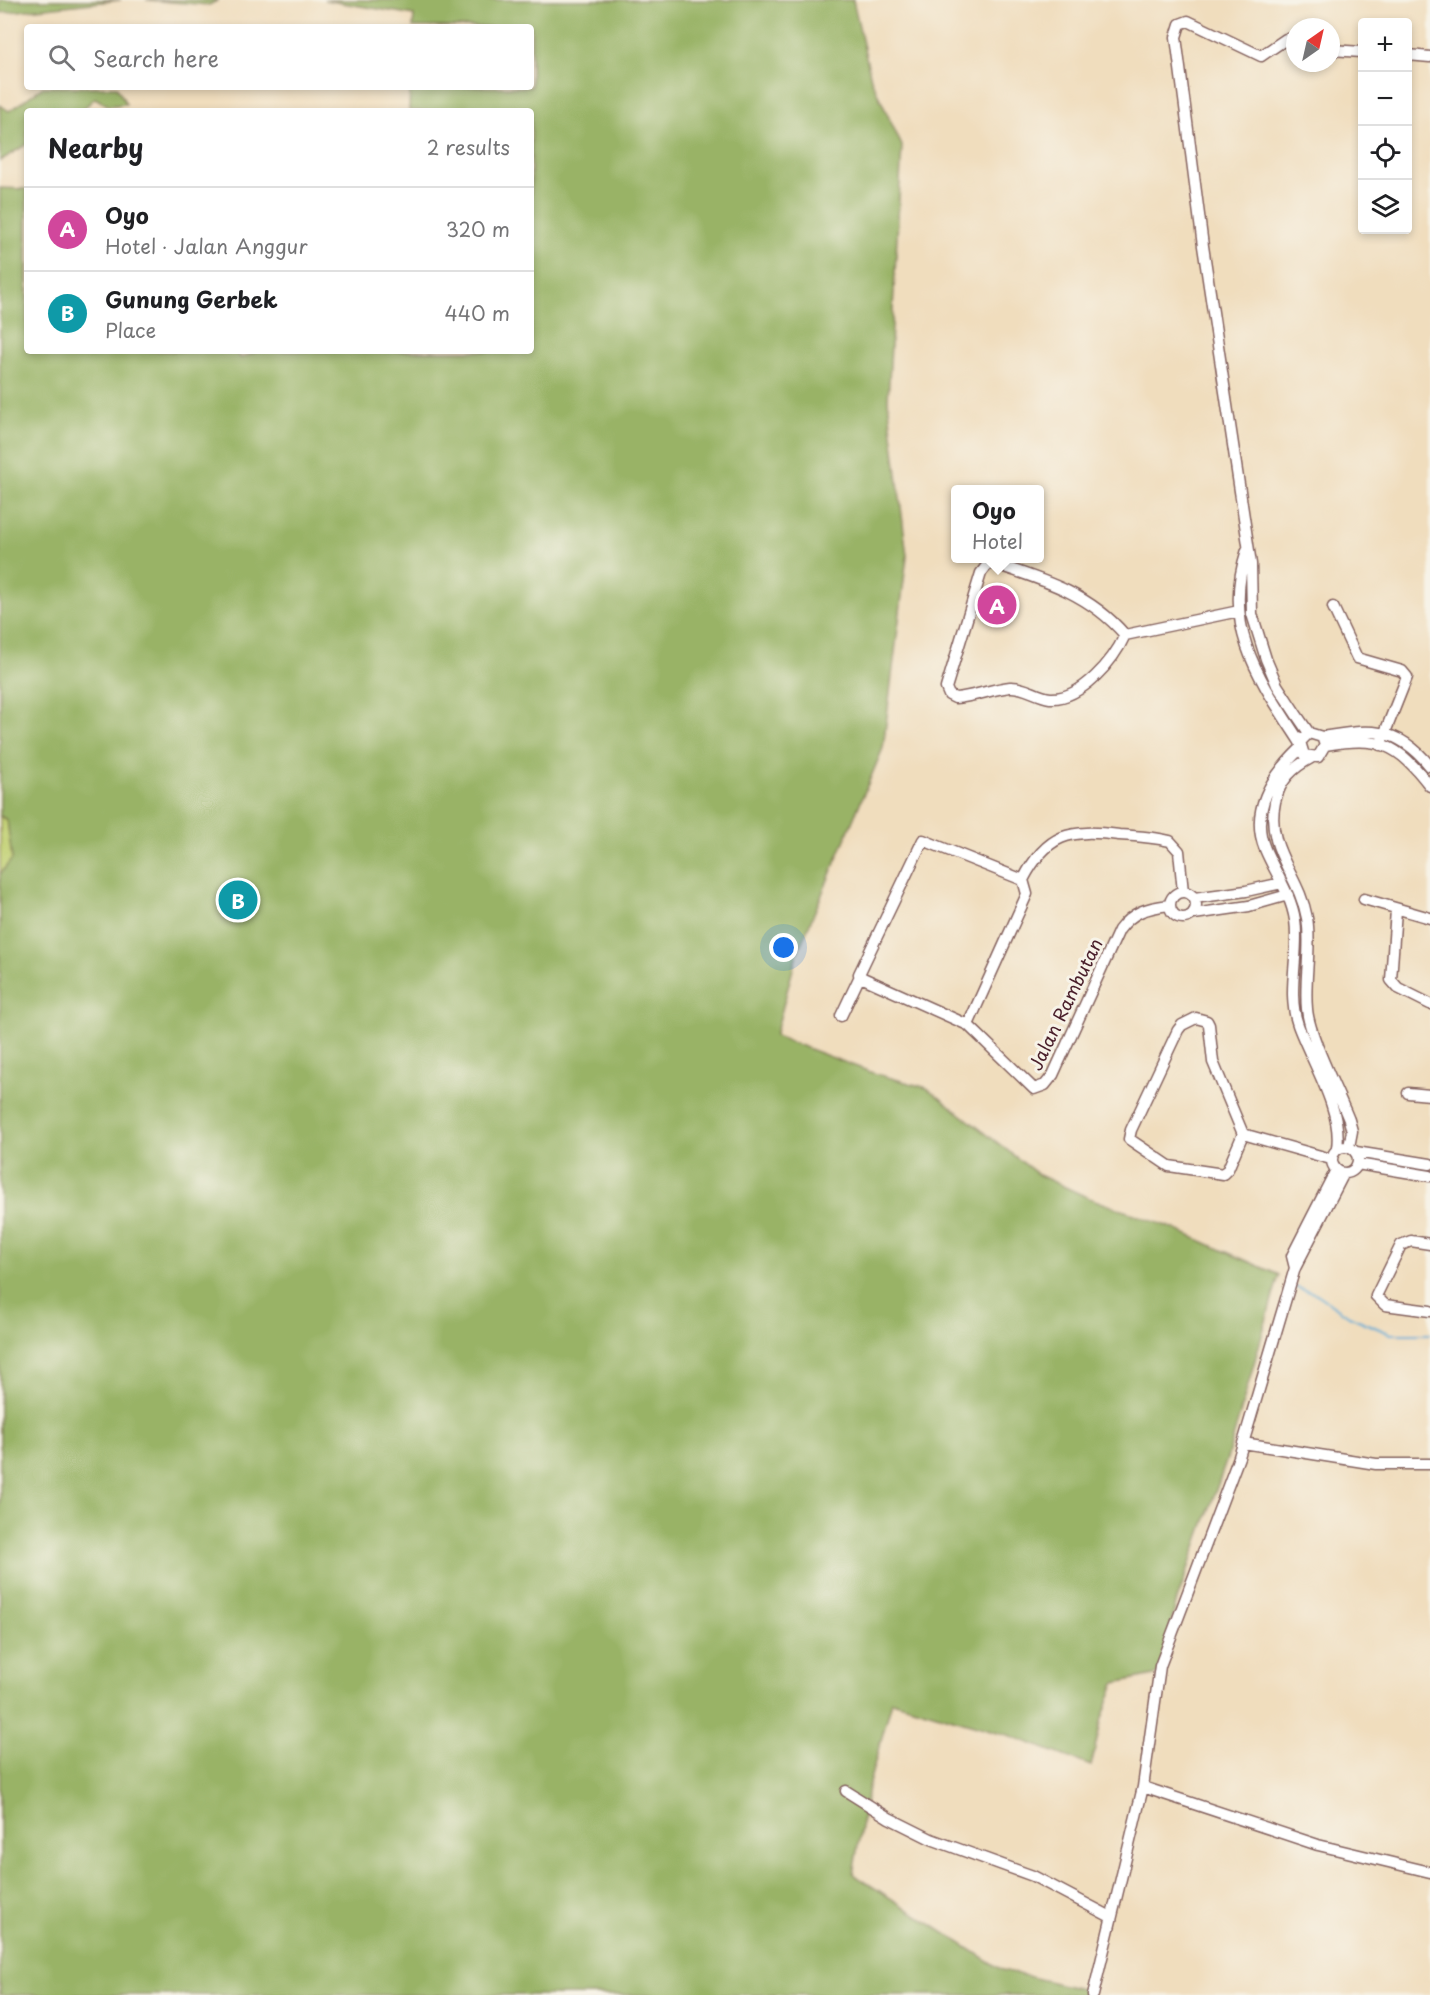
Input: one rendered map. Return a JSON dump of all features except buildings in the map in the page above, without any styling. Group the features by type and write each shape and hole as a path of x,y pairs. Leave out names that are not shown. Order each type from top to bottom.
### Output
{"street":[{"path":"1286,39 1261,56 1188,21 1180,24 1176,37 1203,246 1247,550 1247,568 1256,632 1277,685 1310,733 1323,741 1352,741 1380,745 1405,756 1430,786"},
{"path":"1340,51 1358,52"},
{"path":"1412,55 1430,57"},
{"path":"988,564 995,564 1058,585 1089,603 1125,635 1116,653 1100,670 1072,693 1062,697 1044,696 1013,687 955,698 949,695 946,683 981,573 988,564"},
{"path":"1247,568 1239,610 1248,655 1304,755 1311,758"},
{"path":"1333,608 1357,658 1402,671 1407,677 1380,745"},
{"path":"1125,635 1239,610"},
{"path":"1267,691 1277,685"},
{"path":"1323,741 1364,730 1385,733 1410,745 1430,766"},
{"path":"1310,733 1283,765 1268,788 1261,816 1262,839 1288,895 1295,922 1295,1014 1339,1128 1337,1148 1331,1159"},
{"path":"1323,741 1318,757 1294,767 1281,786 1273,814 1274,838 1303,902 1307,921 1307,1013 1351,1126 1352,1150 1357,1164"},
{"path":"860,976 968,1025 1027,894 1023,880 1042,851 1063,837 1083,831 1174,843 1179,851 1183,891"},
{"path":"1262,839 1274,838"},
{"path":"841,1016 923,840 1023,880"},
{"path":"1183,891 1194,898 1246,891 1282,883"},
{"path":"1183,891 1172,897 1169,905 1172,913 1178,918 1249,906 1288,895"},
{"path":"1194,898 1196,906 1194,914"},
{"path":"1364,898 1396,910 1430,918"},
{"name":"Jalan Rambutan","path":"968,1025 1034,1089 1045,1085 1053,1075 1119,930 1126,920 1140,910 1169,905"},
{"path":"1396,910 1391,980 1398,988 1430,1004"},
{"path":"1201,1019 1209,1025 1214,1062 1243,1134 1228,1169 1221,1174 1169,1166 1129,1139 1131,1130 1178,1030 1189,1020 1201,1019"},
{"path":"1408,1093 1430,1095"},
{"path":"1243,1134 1331,1159 1340,1172"},
{"path":"1337,1148 1430,1164"},
{"path":"1340,1172 1352,1171 1357,1164"},
{"path":"1357,1164 1430,1176"},
{"path":"1093,1995 1143,1786 1156,1686 1165,1653 1239,1457 1294,1271 1340,1172"},
{"path":"1430,1244 1411,1241 1401,1245 1376,1296 1385,1305 1430,1311"},
{"path":"1243,1444 1376,1464 1430,1464"},
{"path":"1143,1786 1318,1845 1430,1872"},
{"path":"846,1791 889,1818 930,1839 1033,1876 1112,1917"}],"green space":[{"path":"0,0 121,0 0,13"},
{"path":"146,0 219,0 209,5"},
{"path":"324,0 853,0 871,79 902,146 888,400 907,556 883,748 797,954 775,1036 873,1073 927,1088 1039,1175 1089,1198 1172,1228 1279,1275 1228,1456 1176,1603 1159,1674 1115,1683 1102,1718 1091,1766 1011,1736 892,1701 868,1787 853,1874 1002,1970 1085,1990 1084,1995 0,1995 0,874 12,859 7,820 0,816 0,188 24,189 24,354 238,354 241,358 251,354 534,354 534,108 409,108 410,90 534,90 534,24 413,24 414,15"},
{"path":"39,90 119,90 126,104 109,106 95,98 84,108 24,108 24,146 0,161 0,105 9,111"},
{"path":"0,816 7,820 13,860 0,874"}],"waterway":[{"path":"1294,1287 1317,1294 1349,1316 1391,1334 1430,1334"}],"place":[{"name":"Oyo","path":"997,605"},
{"name":"Gunung Gerbek","path":"238,900"}]}
